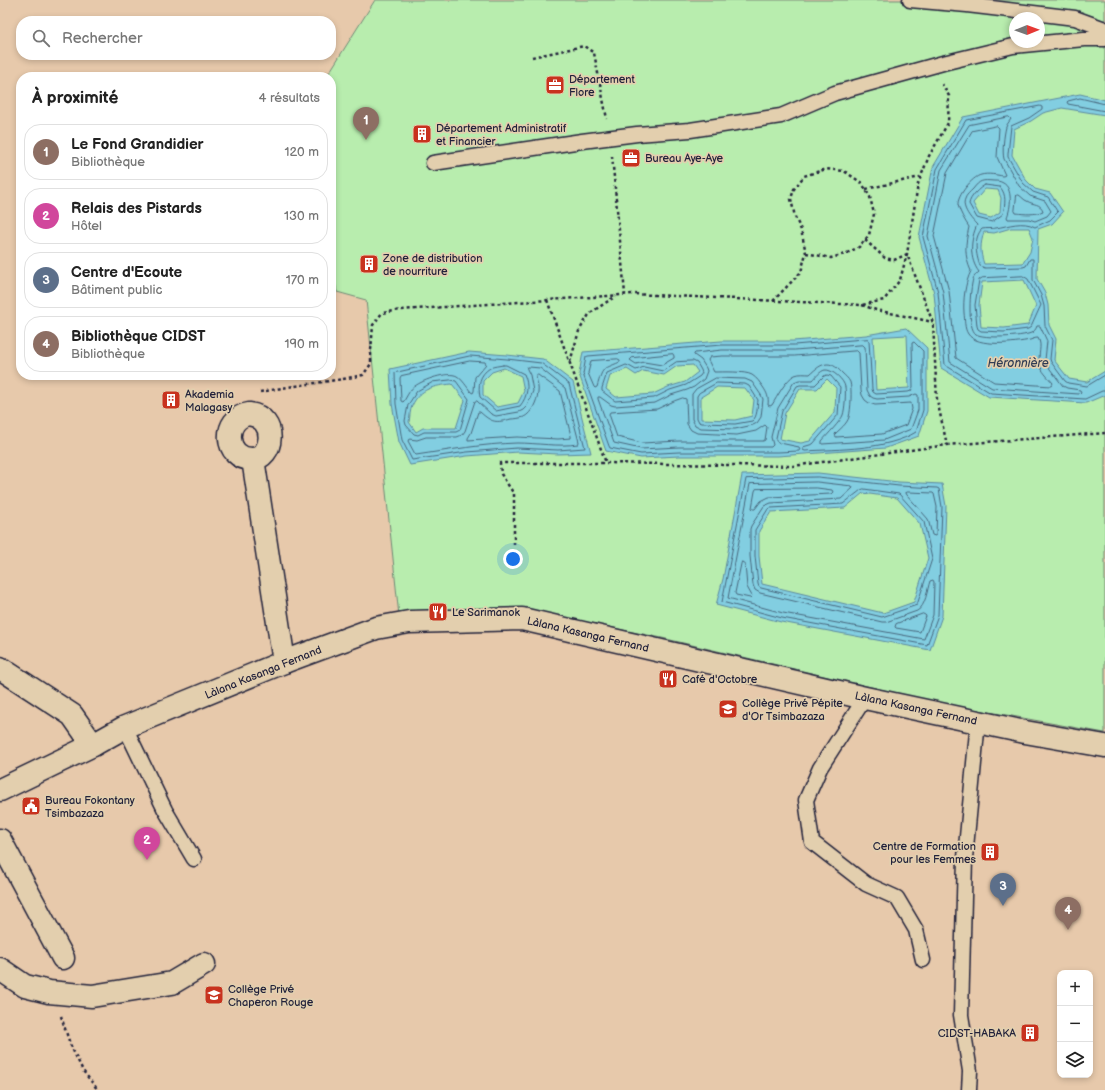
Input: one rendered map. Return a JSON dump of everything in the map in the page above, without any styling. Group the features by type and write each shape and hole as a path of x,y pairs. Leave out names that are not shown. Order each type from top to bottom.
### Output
{"street":[{"path":"242,415 246,415 255,415 261,419 267,424 270,431 266,451 262,455 253,459 241,456 235,452 231,445 231,428 236,420 242,415"},
{"path":"253,459 284,662"},
{"name":"Làlana Kasanga Fernand","path":"0,790 93,745 126,727 284,662 376,628 409,622 522,619 864,698 1025,732 1105,746"},
{"path":"0,668 72,715 93,745"},
{"path":"0,840 63,958"},
{"path":"0,969 25,986 49,992 92,996 172,983 204,964"}],"lane":[{"path":"910,0 967,5 1075,18 1105,29"},
{"path":"433,163 611,137 690,130 781,116 835,94 932,66 1013,46 1105,38"},
{"path":"864,698 820,768 806,800 812,842 866,884 897,898 916,930 923,960"},
{"path":"969,1090 970,1071 961,1015 965,858 978,721"},
{"path":"126,727 164,810 194,859"}],"path":[{"path":"532,57 584,46 594,53 611,137 625,294"},
{"path":"246,415 245,405 250,394 363,376 371,364 373,325 382,313 401,310 625,294 862,305 884,300 900,280 907,254 918,184 929,156 948,123 949,96 932,66"},
{"path":"773,301 801,272 806,253 801,230 795,217 791,199 794,189 804,176 826,169 844,171 862,183 870,197 874,214 869,235 859,247 845,254 831,258 806,253"},
{"path":"866,189 921,177"},
{"path":"865,240 884,258 894,260 907,254"},
{"path":"907,254 933,323 937,400 947,445"},
{"path":"570,363 579,331 590,313 616,295"},
{"path":"547,300 606,463"},
{"path":"862,305 876,310 933,323"},
{"path":"514,544 514,494 501,474 500,463 793,466 947,445 1105,433"},
{"path":"49,992 62,1019 70,1044 83,1071 98,1090"}],"green space":[{"path":"375,0 1105,0 1105,733 935,702 662,638 536,612 399,616 366,300 337,292 336,287 336,72 330,72"}],"water":[{"name":"Héronnière","path":"1080,94 1105,100 1105,115 1062,108 1043,113 1031,121 1014,129 1012,155 1026,180 1035,189 1050,193 1063,212 1052,224 1038,229 1037,279 1045,293 1048,305 1049,325 1056,339 1054,360 1069,379 1087,382 1105,371 1105,395 1086,403 989,397 941,368 934,293 919,237 933,167 963,117","holes":["985,189 998,190 1001,198 1000,212 991,218 979,215 973,203","1011,228 1029,228 1033,238 1030,252 1023,263 984,264 981,248 984,232 994,233","1024,280 1036,306 1028,325 1004,328 981,327 979,305 982,282"]},
{"path":"906,328 927,348 927,411 919,436 886,448 778,456 679,456 641,458 606,451 579,374 583,352 721,341 793,341 866,335","holes":["907,335 909,388 876,390 873,337","693,365 698,372 685,382 668,387 653,394 616,397 606,389 610,376 627,369 636,375 643,371 664,375 677,366","827,379 836,388 835,412 810,441 801,443 780,439 785,413 800,389 817,389","717,387 745,388 754,400 752,416 735,420 701,419 701,397"]},
{"path":"469,352 543,359 573,382 591,453 558,454 518,452 467,456 410,465 399,442 392,404 390,369","holes":["504,368 521,376 524,391 518,403 497,407 483,395 483,381 492,372","452,384 465,400 456,428 423,428 416,432 409,422 411,408 415,400 419,395 428,389"]},
{"path":"818,473 899,482 942,484 946,506 942,616 930,650 781,622 716,605 723,579 742,475","holes":["863,493 897,498 920,524 928,558 914,602 883,613 762,584 759,556 759,531 771,512 845,508"]}],"place":[{"name":"Département Flore","path":"555,85"},
{"name":"Département Administratif et Financier","path":"422,134"},
{"name":"Le Fond Grandidier","path":"366,140"},
{"name":"Bureau Aye-Aye","path":"631,158"},
{"name":"Zone de distribution de nourriture","path":"369,264"},
{"name":"Akademia Malagasy","path":"171,400"},
{"name":"Le Sarimanok","path":"438,612"},
{"name":"Café d'Octobre","path":"668,679"},
{"name":"Collège Privé Pépite d'Or Tsimbazaza","path":"728,709"},
{"name":"Bureau Fokontany Tsimbazaza","path":"31,806"},
{"name":"Centre de Formation pour les Femmes","path":"990,852"},
{"name":"Relais des Pistards","path":"147,860"},
{"name":"Centre d'Ecoute","path":"1003,906"},
{"name":"Bibliothèque CIDST","path":"1068,930"},
{"name":"Collège Privé Chaperon Rouge","path":"214,995"},
{"name":"CIDST-HABAKA","path":"1030,1033"}]}
